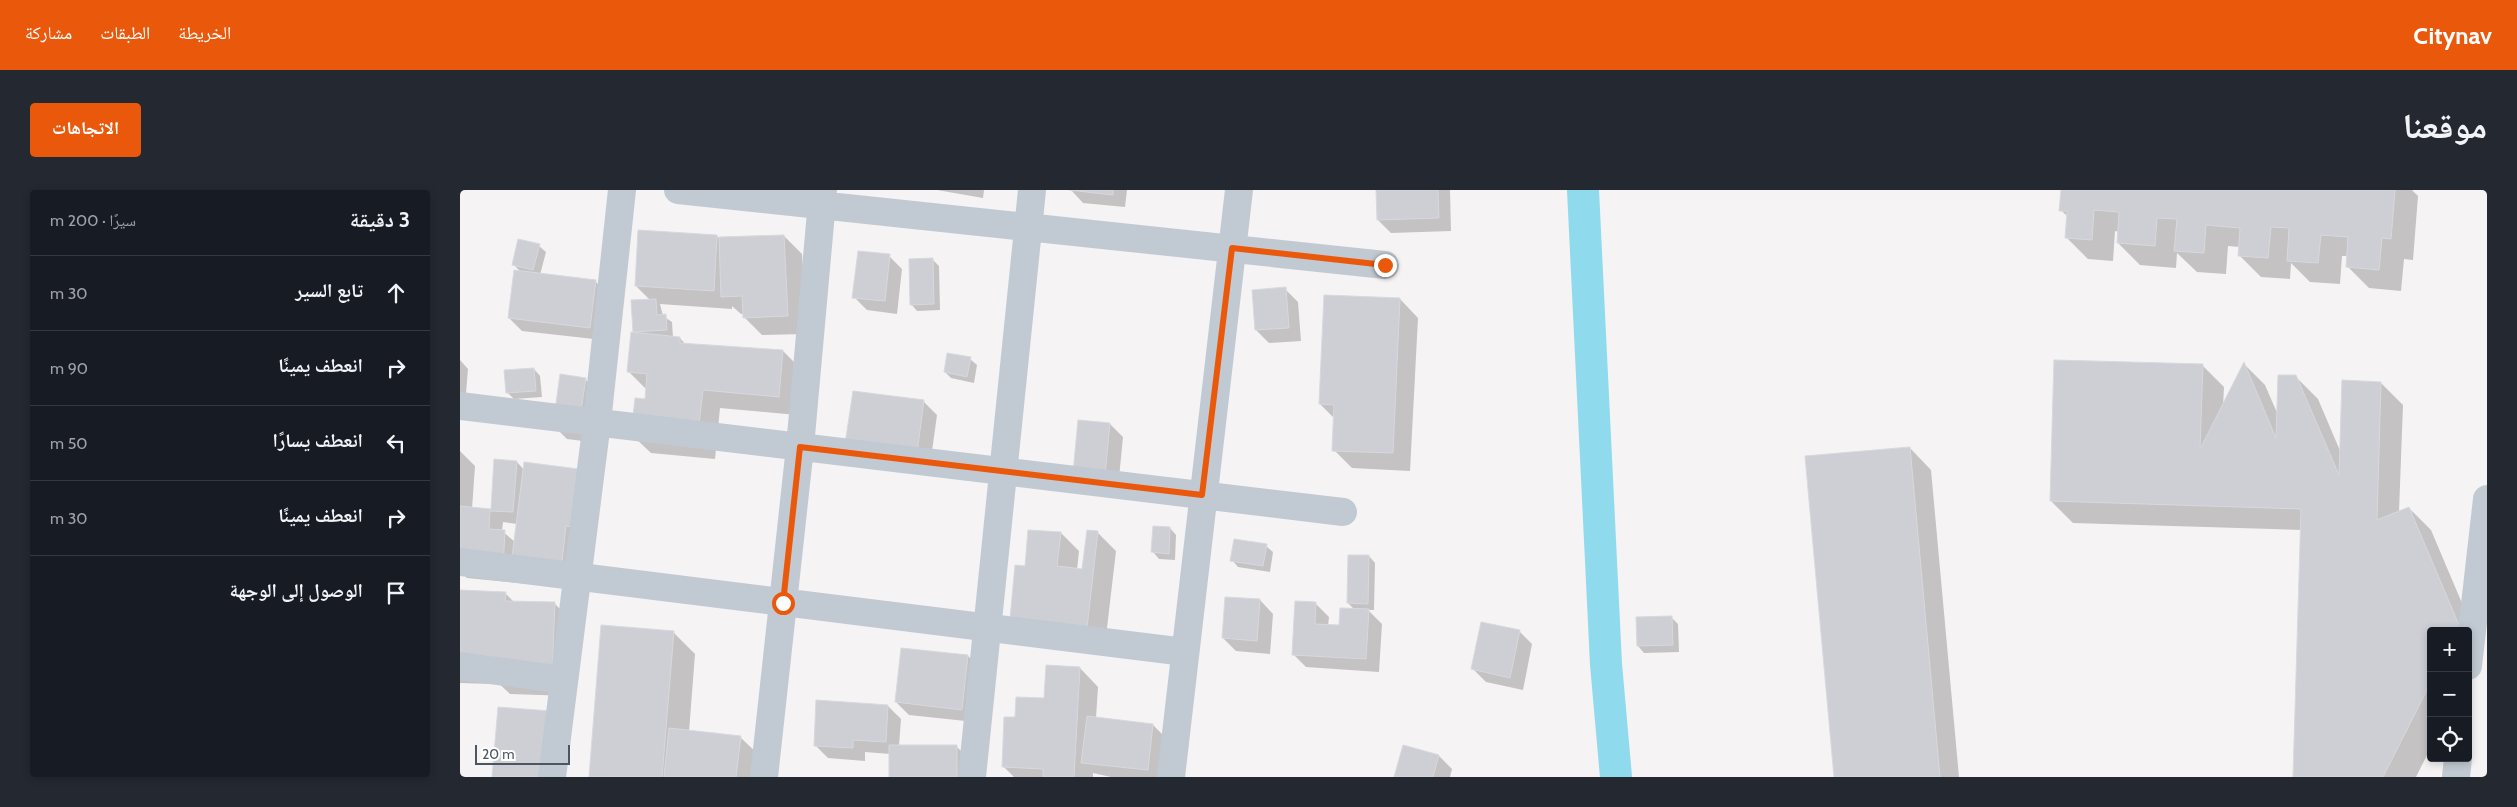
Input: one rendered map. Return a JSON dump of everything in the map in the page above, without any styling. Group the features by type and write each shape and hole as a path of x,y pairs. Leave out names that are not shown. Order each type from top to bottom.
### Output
{"street":[{"path":"552,777 597,422 622,190"},
{"path":"678,190 823,198 1028,227 1385,265"},
{"path":"972,777 1032,190"},
{"path":"1171,777 1202,495 1239,190"},
{"path":"764,777 800,447 823,198"},
{"path":"460,406 1343,512"},
{"path":"2472,631 2487,499"},
{"path":"460,562 1185,652"},
{"path":"460,666 564,680"},
{"path":"2456,777 2458,762"}],"building":[{"path":"1069,190 1113,190 1113,195"},
{"path":"1376,190 1438,190 1439,218 1377,220"},
{"path":"2061,190 2395,190 2391,239 2382,238 2379,270 2346,267 2348,237 2321,235 2318,263 2287,261 2289,228 2271,227 2268,258 2238,256 2240,228 2206,225 2204,253 2174,251 2177,219 2157,218 2155,246 2117,243 2119,212 2094,210 2092,240 2065,238 2067,211 2059,211"},
{"path":"638,230 717,235 714,291 635,286"},
{"path":"784,235 788,316 743,318 742,296 721,297 719,237"},
{"path":"518,239 540,244 533,270 512,265"},
{"path":"858,251 890,254 885,301 852,298"},
{"path":"933,258 934,304 910,305 909,259"},
{"path":"514,270 596,280 590,328 508,318"},
{"path":"1286,287 1289,328 1255,330 1252,290"},
{"path":"1324,295 1400,298 1393,453 1332,451 1334,405 1319,404"},
{"path":"656,299 657,315 666,314 667,330 633,332 631,300"},
{"path":"631,332 680,337 680,343 783,350 779,397 703,390 697,441 631,435 635,398 645,399 647,374 627,372"},
{"path":"947,353 971,357 967,377 944,372"},
{"path":"2054,360 2203,364 2200,449 2244,362 2276,438 2278,375 2296,375 2339,475 2342,380 2381,382 2377,520 2409,507 2459,625 2458,627 2427,627 2427,690 2383,777 2293,777 2301,509 2050,501"},
{"path":"534,368 536,391 506,393 504,370"},
{"path":"560,374 586,378 578,430 553,426"},
{"path":"853,391 924,400 916,461 844,451"},
{"path":"1078,420 1110,423 1105,476 1073,473"},
{"path":"1910,447 1940,777 1834,777 1805,456"},
{"path":"494,459 517,461 513,512 490,511 489,529 505,530 503,569 460,566 460,506 491,509"},
{"path":"524,462 578,469 571,527 566,526 561,571 511,565"},
{"path":"1153,526 1170,527 1169,554 1151,552"},
{"path":"1028,530 1061,532 1057,566 1082,569 1087,530 1098,531 1087,628 1010,619 1015,565 1025,566"},
{"path":"1234,539 1267,544 1263,566 1230,561"},
{"path":"1348,555 1369,555 1368,604 1347,603"},
{"path":"460,590 506,592 505,601 555,602 552,679 490,677 491,656 474,656 460,666"},
{"path":"1225,597 1260,599 1257,641 1222,638"},
{"path":"1295,601 1316,602 1315,624 1339,625 1340,608 1369,609 1366,659 1292,655"},
{"path":"1672,616 1673,645 1637,646 1636,617"},
{"path":"1481,622 1520,630 1510,678 1471,669"},
{"path":"601,625 674,631 662,777 589,777"},
{"path":"901,648 968,655 962,710 895,702"},
{"path":"1046,665 1080,667 1074,777 1043,777 1043,769 1002,767 1004,717 1015,717 1016,697 1044,698"},
{"path":"816,700 888,705 886,742 853,740 853,748 814,746"},
{"path":"498,707 550,711 545,777 492,777"},
{"path":"1087,716 1153,724 1148,770 1081,763"},
{"path":"669,728 741,736 736,777 664,777"},
{"path":"889,745 957,745 957,777 889,777"},
{"path":"1403,745 1439,755 1433,777 1394,777"}],"waterway":[{"path":"1583,190 1606,664 1616,777"}],"route":[{"path":"783,603 800,447 1202,495 1232,248 1385,265"}]}
